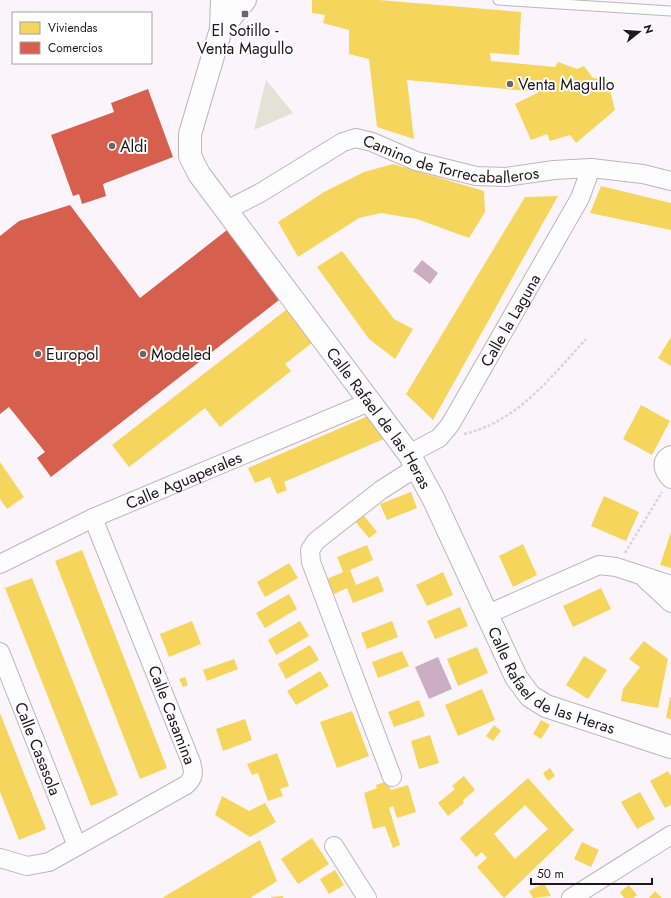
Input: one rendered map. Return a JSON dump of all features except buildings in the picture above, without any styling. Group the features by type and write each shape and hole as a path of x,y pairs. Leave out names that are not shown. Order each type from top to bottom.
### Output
{"street":[{"name":"Calle Rafael de las Heras","path":"222,0 221,29 190,134 190,156 199,174 225,211 369,402 410,465 488,614 516,677 525,692 535,700 577,716 667,745"},
{"name":"Calle Rafael de las Heras","path":"221,29 245,0"},
{"name":"Camino de Torrecaballeros","path":"225,211 260,193 308,162 349,139 356,138 372,142 416,161 476,176 506,177 554,170 591,168 643,174 671,181"},
{"name":"Calle la Laguna","path":"410,465 445,432 580,198 591,168"},
{"name":"Calle Aguaperales","path":"0,564 93,518 369,402"},
{"path":"671,455 665,459 663,464 665,472 671,478"},
{"name":"Calle Rafael de las Heras","path":"392,777 309,554 311,547 316,541 381,490 410,465"},
{"name":"Calle Casamina","path":"0,858 27,866 49,862 186,785 191,780 194,772 93,518"},
{"path":"488,614 594,566 603,564 616,566 643,577 671,585"},
{"path":"643,577 671,603"},
{"name":"Calle Casasola","path":"0,652 77,846"},
{"path":"574,897 671,835"},
{"path":"334,846 367,898"}],"lane":[{"path":"498,0 671,11"}],"path":[{"path":"445,432 459,435 472,432 497,422 529,400 586,339"},
{"path":"616,566 671,478"}],"shaded area":[{"path":"266,80 293,113 254,130"},
{"path":"422,260 438,273 430,284 413,271"},
{"path":"438,657 452,689 429,699 415,667"}],"place":[{"name":"El Sotillo - Venta Magullo","path":"245,14"},
{"name":"Venta Magullo","path":"510,84"},
{"name":"Aldi","path":"112,146"},
{"name":"Europol","path":"38,354"},
{"name":"Modeled","path":"143,354"}]}
